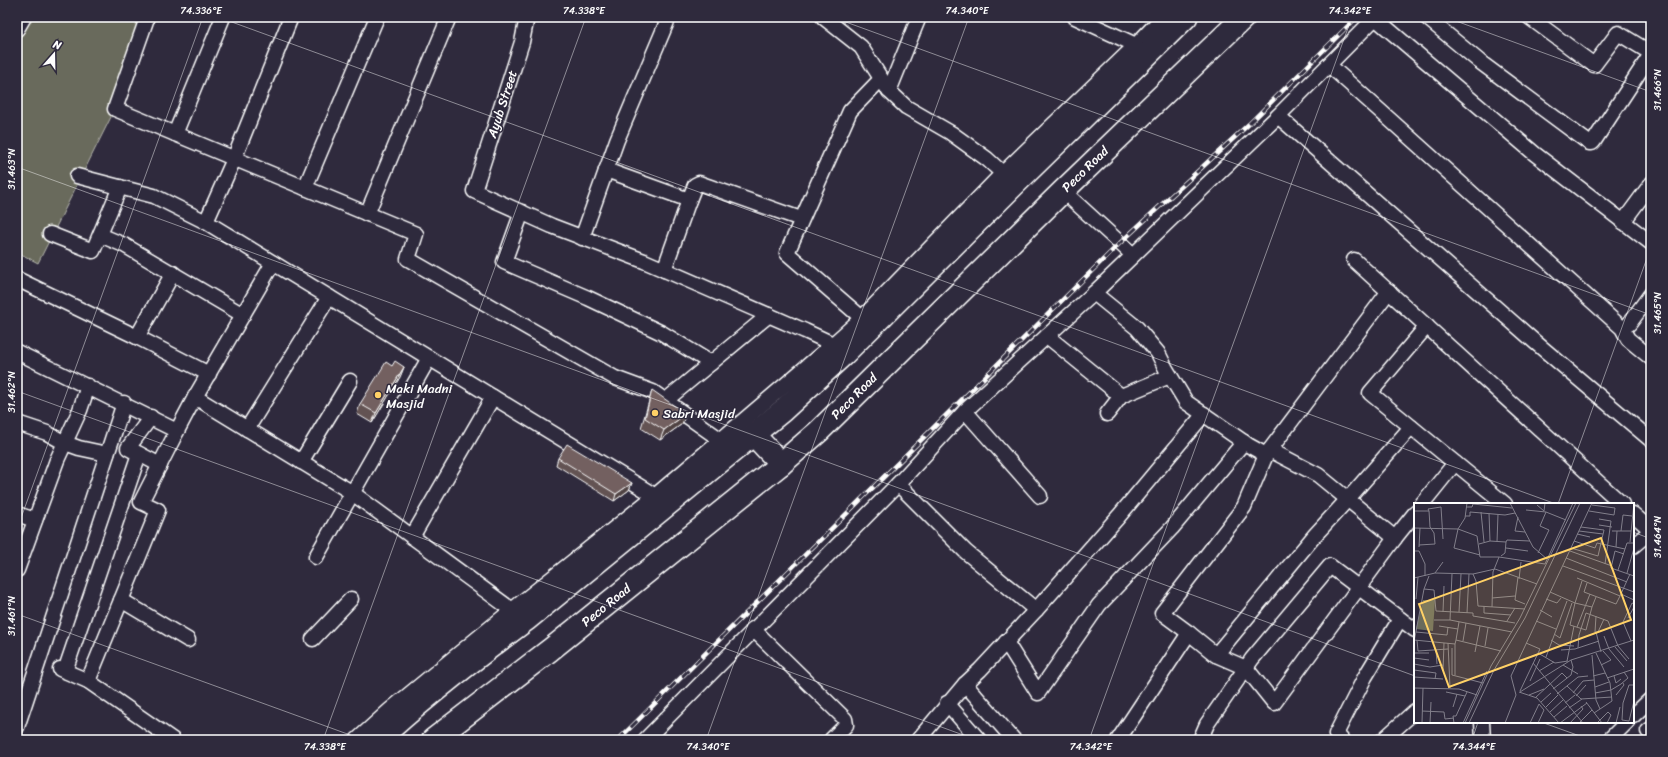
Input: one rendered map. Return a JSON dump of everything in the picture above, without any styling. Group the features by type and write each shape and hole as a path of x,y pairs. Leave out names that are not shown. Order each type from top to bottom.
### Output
{"main road":[{"name":"Peco Road","path":"433,740 550,650 781,464 819,431 1063,191 1244,17"},
{"path":"378,740 401,718 490,647 519,615 662,500 754,435 782,411 838,349 1008,179 1174,19"},
{"path":"754,435 781,464"}],"street":[{"path":"17,28 24,17"},
{"path":"145,17 146,22 115,109 416,234 408,259 615,378 653,392 721,440"},
{"path":"175,134 223,17"},
{"path":"206,222 234,158 291,17"},
{"path":"305,188 377,17"},
{"path":"367,214 449,17"},
{"name":"Ayub Street","path":"522,212 474,190 518,57 527,17"},
{"path":"582,238 617,140 669,17"},
{"path":"823,17 861,47 889,91 906,107 951,133 988,159 1008,179"},
{"path":"889,91 918,17"},
{"path":"1075,17 1136,45"},
{"path":"1426,17 1480,62 1589,143 1592,143 1651,53 1618,33 1594,65 1529,17"},
{"path":"645,740 753,629 898,484 965,411 1094,293 1278,116 1375,18 1534,154 1651,243"},
{"path":"77,176 154,196 206,222 662,500 721,440 838,349 862,318 1008,179 1136,45 1174,19"},
{"path":"1329,65 1622,328 1628,339 1651,358"},
{"path":"862,318 787,253 850,111 881,79"},
{"path":"1278,116 1535,342 1651,440"},
{"path":"606,170 689,200"},
{"path":"664,270 694,185 699,184 801,219"},
{"path":"1623,222 1651,184"},
{"path":"50,234 93,251 120,187"},
{"path":"1063,191 1133,255"},
{"path":"711,363 662,333 588,298 504,262 522,212 552,226 664,270 768,315 838,349"},
{"path":"100,235 124,245 243,316"},
{"path":"1354,260 1621,503"},
{"path":"88,681 158,510 141,502 195,397 273,263"},
{"path":"137,337 173,273"},
{"path":"17,279 137,337 209,374"},
{"path":"1389,291 1268,452 1244,507 1162,613 1216,655 1246,668 1274,703 1414,514"},
{"path":"1094,293 1137,328 1158,353 1186,402 1244,442 1318,475 1395,538"},
{"path":"1629,324 1651,294"},
{"path":"247,429 329,297"},
{"path":"665,401 768,315"},
{"path":"1427,326 1370,393 1504,503"},
{"path":"1047,336 1121,396"},
{"path":"17,352 124,403 177,431"},
{"path":"316,557 351,492 428,358"},
{"path":"1107,414 1121,396 1170,376"},
{"path":"301,462 350,381"},
{"path":"18,564 57,460 88,386"},
{"path":"195,397 351,492 519,615 390,710 356,740"},
{"path":"412,537 493,397"},
{"path":"17,727 124,403"},
{"path":"965,411 1040,496"},
{"path":"918,740 965,684 1036,610 1204,414"},
{"path":"151,417 128,448 160,465"},
{"path":"17,423 47,433 65,443 91,452 107,454"},
{"path":"1216,655 1315,535 1411,427"},
{"path":"1006,642 1038,693 1099,605 1172,528 1244,442"},
{"path":"139,454 62,670 88,681 173,740"},
{"path":"1423,503 1455,463"},
{"path":"898,484 966,552 1036,610"},
{"path":"17,514 35,520"},
{"path":"1634,515 1651,530 1634,545"},
{"path":"1200,740 1207,724 1246,668 1330,566 1414,629"},
{"path":"314,639 351,599"},
{"path":"121,600 188,640"},
{"path":"1342,740 1336,734 1365,677 1400,619"},
{"path":"753,629 845,720 846,724 831,740"},
{"path":"1118,740 1189,633"},
{"path":"965,684 1014,740"},
{"path":"1634,715 1651,699"},
{"path":"948,703 979,740"},
{"path":"1383,740 1414,712"},
{"path":"1482,723 1483,740"},
{"path":"1609,740 1626,723"}],"green space":[{"path":"26,17 135,17 146,21 115,109 38,263 17,252 17,31"}],"building":[{"name":"Maki Madni Masjid","path":"395,361 404,367 376,413 360,404 386,362 392,366"},
{"path":"652,390 686,414 664,430 645,418"},
{"path":"567,444 632,483 616,494 558,458"}],"railway":[{"path":"618,740 1120,243 1249,124 1357,17"}],"place":[{"name":"Maki Madni Masjid","path":"378,395"},
{"name":"Sabri Masjid","path":"655,413"}]}
